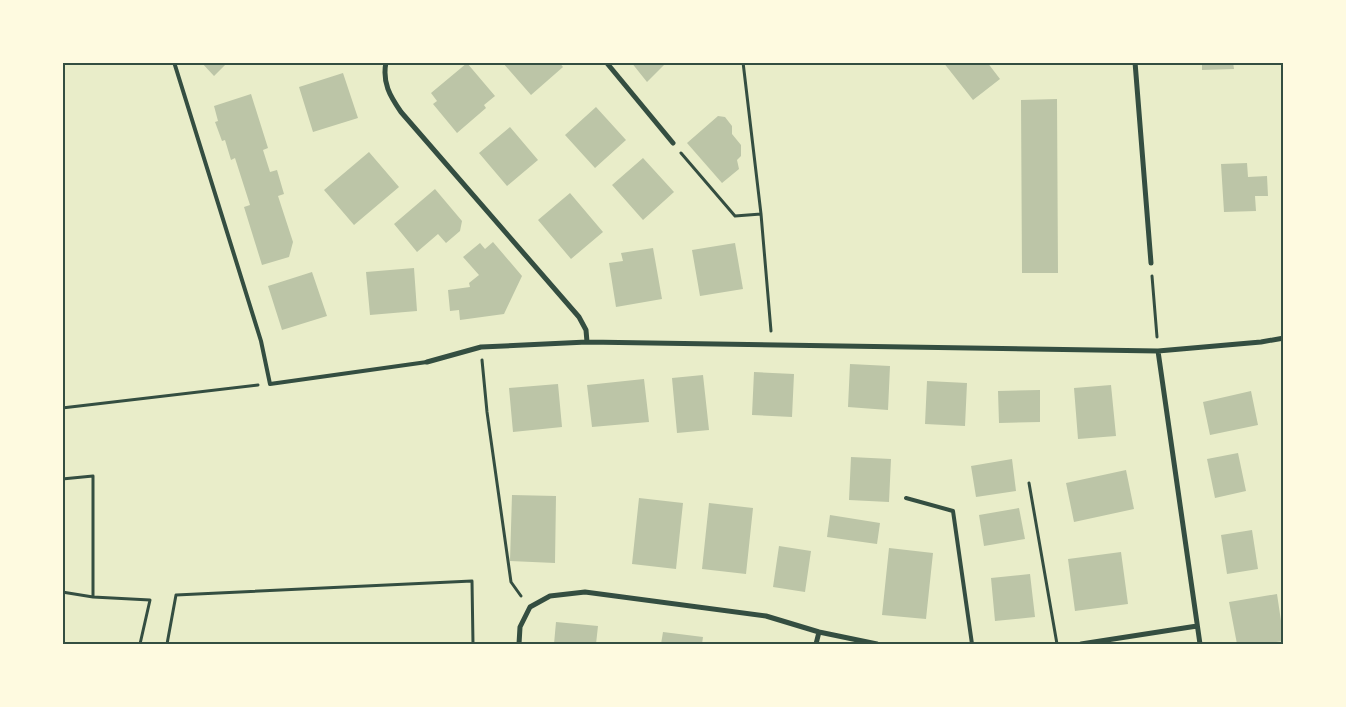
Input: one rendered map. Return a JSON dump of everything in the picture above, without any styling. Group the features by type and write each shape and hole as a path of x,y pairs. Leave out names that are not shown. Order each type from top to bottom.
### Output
{"street":[{"path":"386,62 387,93 401,112 579,317 586,330 587,342"},
{"path":"606,62 673,143"},
{"path":"1135,62 1151,263"},
{"path":"427,362 481,347 587,342 1158,351 1261,342 1284,338"},
{"path":"1158,351 1200,644"},
{"path":"519,644 520,627 530,607 550,596 584,592 766,616 819,632 877,644"},
{"path":"1081,644 1197,626"},
{"path":"816,644 819,632"}],"lane":[{"path":"174,62 261,341 270,384 427,362"},
{"path":"906,498 953,511 972,644"}],"path":[{"path":"743,62 761,214 772,346"},
{"path":"673,143 735,216 761,214"},
{"path":"1151,263 1158,351"},
{"path":"481,347 487,412 511,582 530,607"},
{"path":"62,408 270,384"},
{"path":"62,479 92,476 92,597"},
{"path":"1029,483 1057,644"},
{"path":"166,644 176,596 472,581 473,644"},
{"path":"62,592 92,597 150,600 140,644"}],"building":[{"path":"201,62 228,62 214,76"},
{"path":"502,62 559,62 563,67 531,95"},
{"path":"631,62 667,62 647,82"},
{"path":"943,62 987,62 1000,79 973,100"},
{"path":"1202,62 1233,62 1234,69 1202,70"},
{"path":"467,63 495,96 484,105 486,108 457,133 433,104 437,101 431,93"},
{"path":"343,73 358,118 313,132 299,87"},
{"path":"251,94 268,148 263,150 270,172 277,170 284,194 278,196 293,242 289,257 262,265 244,207 250,205 235,158 231,160 225,140 222,141 215,122 218,121 214,106"},
{"path":"1057,99 1058,273 1022,273 1021,100"},
{"path":"596,107 626,140 595,168 565,135"},
{"path":"718,116 725,117 732,126 732,134 741,145 741,156 737,160 739,169 722,183 687,143"},
{"path":"510,127 538,160 507,186 479,153"},
{"path":"369,152 399,187 354,225 324,190"},
{"path":"643,158 674,192 643,220 612,185"},
{"path":"1247,163 1248,177 1267,176 1268,196 1255,196 1256,211 1224,212 1221,164"},
{"path":"435,189 462,221 460,231 446,243 438,234 417,252 394,224"},
{"path":"570,193 603,232 571,259 538,220"},
{"path":"493,242 522,276 504,314 460,320 459,310 450,311 448,290 470,287 469,283 479,275 463,257 480,243 485,249"},
{"path":"735,243 743,289 700,296 692,250"},
{"path":"653,248 662,299 616,307 609,263 623,261 621,253"},
{"path":"414,268 417,311 370,315 366,272"},
{"path":"312,272 327,316 282,330 268,286"},
{"path":"850,364 890,366 888,410 848,407"},
{"path":"754,372 794,374 792,417 752,415"},
{"path":"703,375 709,430 677,433 672,378"},
{"path":"644,379 649,422 592,427 587,385"},
{"path":"927,381 967,383 965,426 925,424"},
{"path":"558,384 562,427 513,432 509,388"},
{"path":"1111,385 1116,436 1078,439 1074,388"},
{"path":"1040,390 1040,422 999,423 998,391"},
{"path":"1251,391 1258,425 1210,435 1203,402"},
{"path":"1238,453 1246,491 1215,498 1207,459"},
{"path":"851,457 891,459 889,502 849,500"},
{"path":"1012,459 1016,491 976,497 971,466"},
{"path":"1126,470 1134,509 1074,522 1066,483"},
{"path":"512,495 556,496 555,563 510,561"},
{"path":"639,498 683,503 676,569 632,564"},
{"path":"709,503 753,508 746,574 702,569"},
{"path":"1019,508 1025,539 984,546 979,515"},
{"path":"830,515 880,523 877,544 827,537"},
{"path":"1252,530 1258,569 1227,574 1221,535"},
{"path":"779,546 811,551 805,592 773,587"},
{"path":"889,548 933,553 926,619 882,615"},
{"path":"1121,552 1128,604 1075,611 1068,559"},
{"path":"1030,574 1035,617 995,621 991,578"},
{"path":"1277,594 1284,641 1261,644 1237,644 1229,602"},
{"path":"556,622 598,626 596,644 554,644"},
{"path":"663,632 703,637 702,644 661,644"}]}
